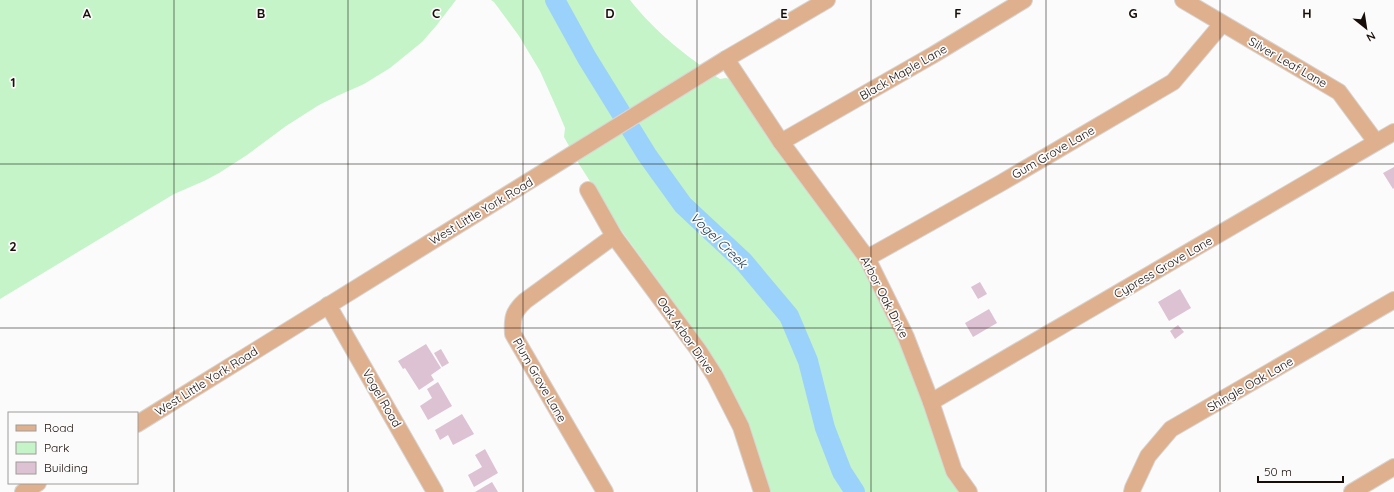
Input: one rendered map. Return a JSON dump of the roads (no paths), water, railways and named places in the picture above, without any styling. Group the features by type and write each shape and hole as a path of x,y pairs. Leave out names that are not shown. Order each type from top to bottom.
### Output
{"street":[{"name":"West Little York Road","path":"138,423 669,96 726,59 827,0"},
{"name":"Black Maple Lane","path":"781,142 933,55 1024,0"},
{"name":"Silver Leaf Lane","path":"1183,0 1339,92 1376,142"},
{"name":"Gum Grove Lane","path":"867,258 1173,82 1222,24"},
{"name":"Arbor Oak Drive","path":"726,59 781,142 867,258 906,337 931,402 954,471 969,492"},
{"name":"Cypress Grove Lane","path":"931,402 1394,132"},
{"name":"Oak Arbor Drive","path":"588,190 614,236 699,351 715,376 741,428 762,492"},
{"name":"Plum Grove Lane","path":"605,492 513,334 512,320 517,308 525,301 614,236"},
{"name":"Shingle Oak Lane","path":"1132,492 1148,456 1172,429 1394,300"},
{"name":"Vogel Road","path":"328,305 435,492"},
{"path":"1352,492 1394,467"},
{"path":"23,492 36,484"}],"waterway":[{"name":"Vogel Creek","path":"555,0 587,58 647,155 683,205 743,261 789,316 808,361 825,428 842,472 855,492"}]}
